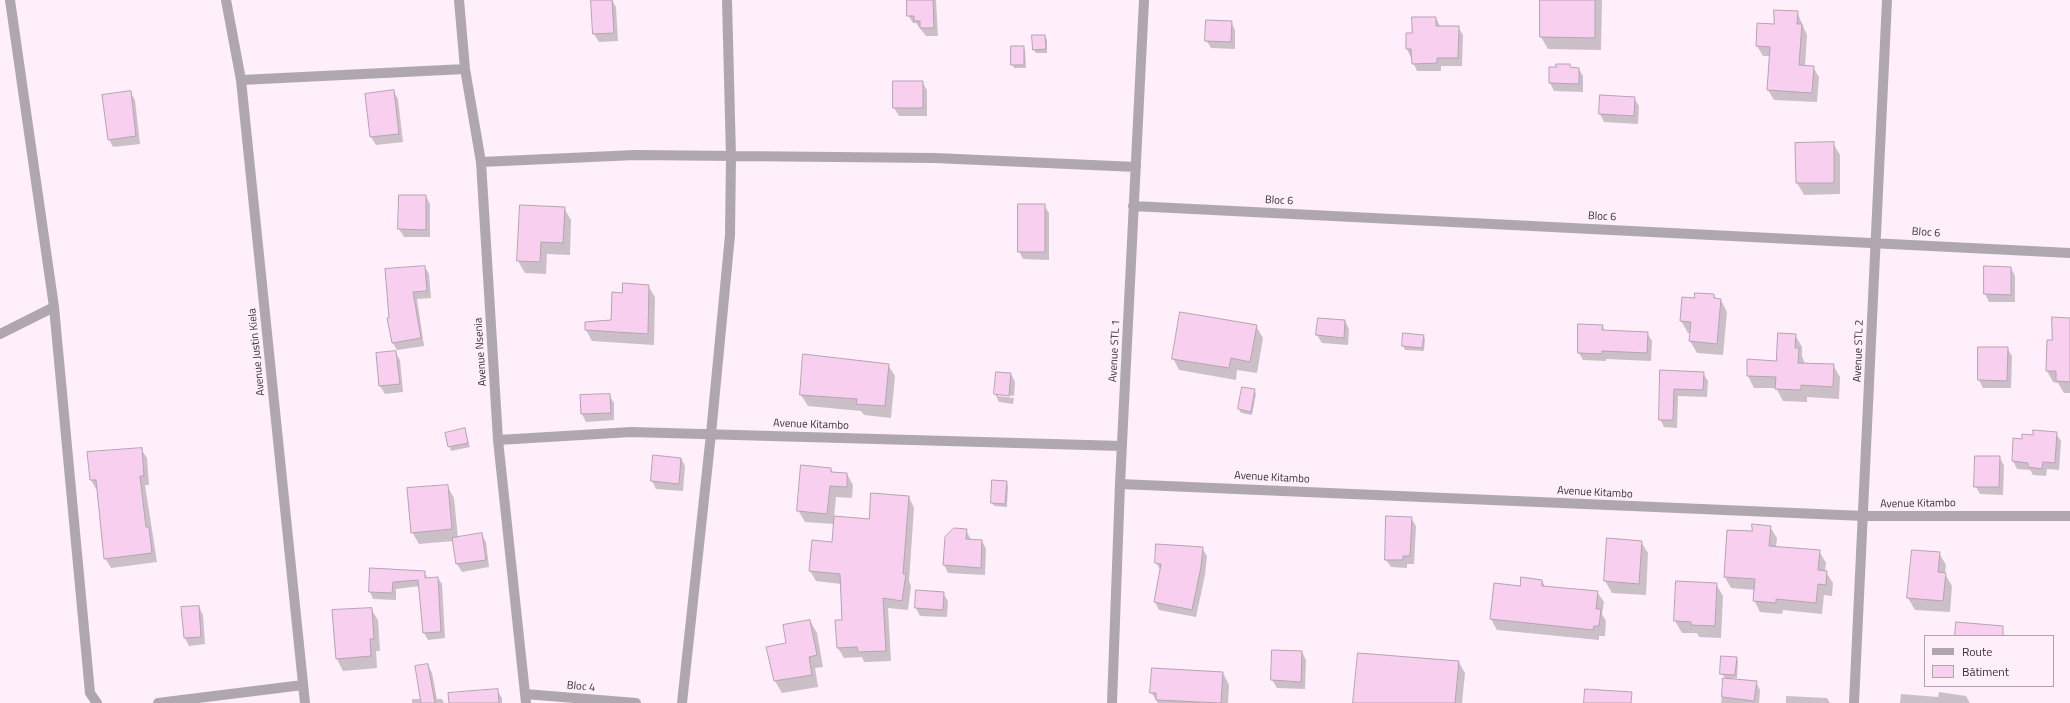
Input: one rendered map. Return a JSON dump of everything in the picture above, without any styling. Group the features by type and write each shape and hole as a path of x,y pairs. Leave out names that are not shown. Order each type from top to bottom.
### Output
{"street":[{"path":"10,0 54,307 91,698 97,703"},
{"name":"Avenue Justin Kiela","path":"226,0 241,80 305,703"},
{"name":"Avenue Nsenia","path":"459,0 465,69 480,162 498,440 525,698"},
{"path":"682,703 711,434 730,235 731,156 727,0"},
{"name":"Avenue STL 1","path":"1112,703 1120,484 1144,0"},
{"name":"Avenue STL 2","path":"1854,703 1864,516 1875,242 1887,0"},
{"path":"241,80 465,69"},
{"path":"480,162 635,155 935,158 1136,167"},
{"name":"Bloc 6","path":"1133,206 1875,242 2070,253"},
{"path":"0,334 54,307"},
{"name":"Avenue Kitambo","path":"498,440 631,432 1122,446"},
{"name":"Avenue Kitambo","path":"1120,484 1864,516 2070,516"},
{"path":"158,703 303,685"},
{"name":"Bloc 4","path":"525,698 636,703"}],"building":[{"path":"591,0 612,0 614,33 593,34"},
{"path":"907,0 933,0 934,28 920,28 920,21 914,21 914,16 907,16"},
{"path":"1540,0 1595,0 1595,38 1540,37"},
{"path":"1774,10 1798,11 1797,24 1802,24 1799,65 1814,66 1812,93 1767,90 1770,47 1756,46 1757,23 1774,24"},
{"path":"1412,17 1436,17 1436,26 1459,26 1458,58 1437,58 1437,63 1412,64 1411,49 1406,49 1406,33 1412,33"},
{"path":"1206,20 1232,21 1231,42 1205,41"},
{"path":"1032,35 1045,35 1046,49 1033,50"},
{"path":"1011,46 1024,46 1024,65 1011,65"},
{"path":"1556,64 1570,64 1570,67 1579,68 1579,84 1549,83 1549,67 1556,67"},
{"path":"893,81 923,81 923,108 893,108"},
{"path":"394,90 399,134 370,137 365,94"},
{"path":"131,91 136,136 108,140 102,95"},
{"path":"1600,95 1635,97 1634,116 1599,114"},
{"path":"1834,142 1834,183 1796,183 1795,143"},
{"path":"399,195 426,195 426,230 398,229"},
{"path":"1018,204 1045,204 1045,252 1018,252"},
{"path":"520,205 565,207 563,243 541,242 540,262 517,261"},
{"path":"425,266 427,291 413,292 421,338 392,343 387,318 389,318 385,269"},
{"path":"1984,266 2011,267 2011,295 1984,294"},
{"path":"623,283 649,285 648,334 585,330 585,322 611,320 612,292 622,293"},
{"path":"1695,293 1714,294 1714,298 1721,299 1717,344 1689,341 1691,322 1680,321 1682,297 1694,298"},
{"path":"1180,312 1257,325 1250,362 1231,358 1229,368 1172,359"},
{"path":"2052,317 2070,318 2070,382 2056,381 2056,371 2046,371 2047,340 2052,340"},
{"path":"1318,318 1345,320 1344,338 1316,335"},
{"path":"1578,324 1603,325 1602,330 1648,332 1647,353 1602,351 1602,354 1578,353"},
{"path":"1403,333 1424,335 1422,348 1402,346"},
{"path":"1778,333 1796,334 1795,348 1799,348 1798,363 1834,364 1833,387 1801,385 1801,390 1775,389 1776,377 1747,376 1747,359 1776,361"},
{"path":"1978,347 2008,347 2007,381 1978,380"},
{"path":"396,351 400,384 379,386 376,353"},
{"path":"803,354 889,364 885,406 856,404 857,399 800,395"},
{"path":"1660,370 1704,372 1703,390 1674,389 1673,420 1659,420"},
{"path":"996,372 1011,373 1009,396 994,394"},
{"path":"1242,387 1255,389 1251,412 1238,409"},
{"path":"610,394 611,413 581,414 580,395"},
{"path":"465,428 468,443 448,447 445,433"},
{"path":"2033,430 2057,432 2055,463 2043,462 2042,469 2028,467 2028,463 2012,461 2013,438 2022,439 2022,434 2033,435"},
{"path":"142,448 144,476 140,476 146,527 149,527 152,553 104,559 96,480 90,480 87,452"},
{"path":"653,455 681,458 679,484 651,481"},
{"path":"1975,456 2000,456 1999,487 1974,487"},
{"path":"801,465 831,468 831,472 847,473 847,487 830,486 827,514 797,511"},
{"path":"992,480 1007,481 1005,504 991,503"},
{"path":"448,485 452,529 411,533 407,488"},
{"path":"871,493 909,496 903,574 906,574 902,601 883,598 886,651 858,652 857,647 837,648 835,620 842,620 840,574 809,571 812,540 832,542 834,516 869,519"},
{"path":"1386,516 1412,517 1410,556 1403,556 1403,560 1385,560"},
{"path":"1752,524 1771,526 1769,546 1820,550 1818,570 1827,571 1826,585 1818,584 1816,603 1776,599 1776,603 1753,601 1755,579 1724,577 1727,530 1752,531"},
{"path":"954,528 967,529 966,539 982,540 981,568 943,565 945,537"},
{"path":"482,533 486,560 456,564 452,538"},
{"path":"1607,538 1642,541 1639,584 1604,581"},
{"path":"1156,544 1203,547 1201,567 1192,610 1154,602 1161,564 1155,563"},
{"path":"1912,550 1940,552 1938,572 1946,573 1943,601 1907,598"},
{"path":"370,568 425,571 425,578 438,577 441,632 423,633 418,580 393,582 392,593 369,592"},
{"path":"1521,577 1542,580 1542,586 1598,591 1596,609 1601,609 1599,626 1594,626 1593,630 1490,619 1494,583 1520,586"},
{"path":"1676,581 1717,583 1715,626 1691,625 1691,622 1674,621"},
{"path":"916,590 944,592 943,610 915,608"},
{"path":"199,606 201,637 184,638 181,607"},
{"path":"372,608 374,639 370,639 371,656 336,659 332,610"},
{"path":"810,620 817,655 809,657 812,675 774,681 766,647 786,643 783,625"},
{"path":"1956,622 2003,626 2003,635 1955,635"},
{"path":"1272,650 1302,651 1301,682 1271,680"},
{"path":"1358,653 1459,661 1455,703 1353,703"},
{"path":"1721,656 1737,657 1735,675 1720,674"},
{"path":"428,664 435,703 421,703 415,666"},
{"path":"1152,668 1223,672 1221,703 1156,700 1156,693 1150,693"},
{"path":"1723,678 1757,681 1754,701 1722,697"},
{"path":"498,689 499,703 449,703 448,693"},
{"path":"1585,689 1632,692 1631,703 1584,703"}]}
